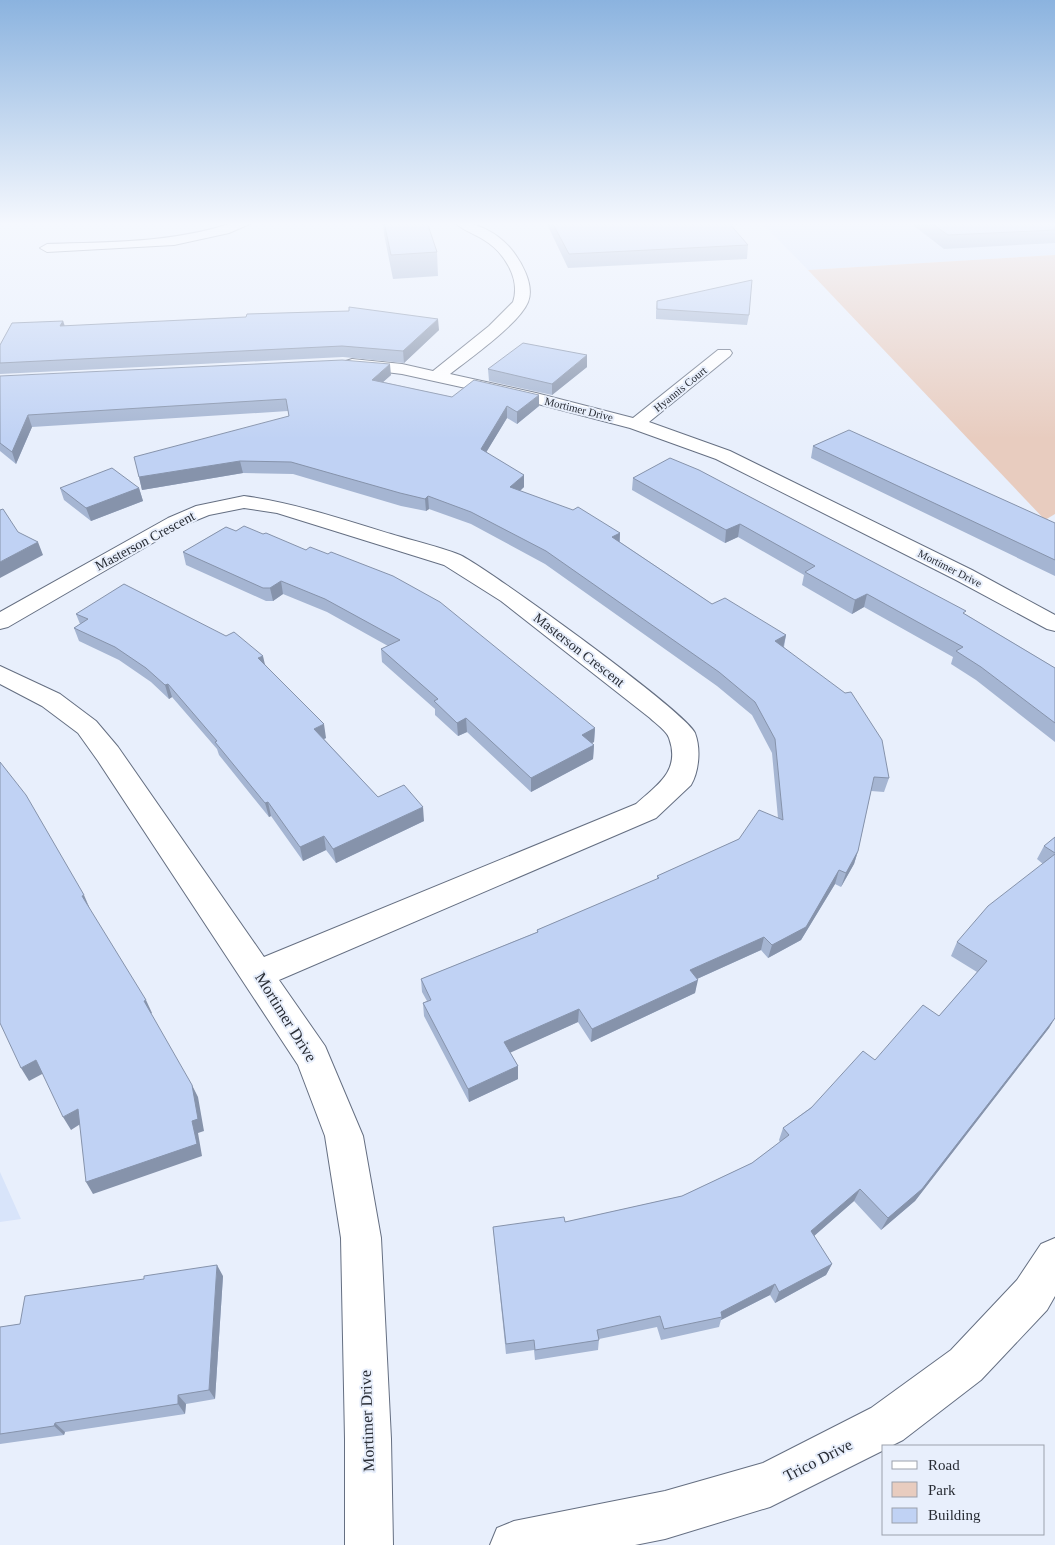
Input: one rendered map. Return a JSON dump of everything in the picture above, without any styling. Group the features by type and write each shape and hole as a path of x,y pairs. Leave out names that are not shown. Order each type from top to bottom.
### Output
{"street":[{"path":"437,376 503,320 520,302 522,294"},
{"name":"Hyannis Court","path":"636,424 724,354"},
{"name":"Mortimer Drive","path":"335,364 376,366 437,376 536,398 636,424 723,455 964,575 1055,624"},
{"name":"Masterson Crescent","path":"0,622 175,522 203,510 244,502 280,507 452,560 509,596 659,712 682,734 686,760 681,778 646,811 325,944 259,974"},
{"name":"Mortimer Drive","path":"0,674 51,700 87,727 108,754 259,974 313,1057 344,1136 361,1238 368,1439 369,1545"},
{"name":"Trico Drive","path":"514,1545 664,1515 770,1484 887,1424 966,1365 1032,1295 1055,1258"}],"shaded area":[{"path":"0,1172 21,1219 0,1222"}],"green space":[{"path":"831,294 1055,294 1055,514 1045,520"}],"building":[{"path":"688,294 751,294 749,315 657,309 657,301"},
{"path":"349,307 438,319 403,351 342,346 0,363 0,345 12,323 63,321 60,326 246,317 247,314 349,311"},
{"path":"523,343 587,355 552,384 488,369"},
{"path":"342,360 390,364 372,380 452,397 474,380 539,395 517,412 507,406 481,449 524,475 510,487 573,510 578,507 620,533 612,537 712,604 725,598 786,635 775,641 845,693 851,692 882,740 889,778 874,777 858,851 846,873 839,870 806,927 772,945 764,937 690,970 698,980 592,1029 579,1009 504,1042 518,1066 468,1089 423,1003 431,1000 421,979 538,932 537,930 659,878 657,876 739,839 759,810 783,820 775,739 755,702 719,672 546,551 471,512 428,496 425,499 400,493 291,462 240,461 139,477 134,457 289,416 286,399 28,415 12,452 0,443 0,376"},
{"path":"849,430 1055,523 1055,560 813,446"},
{"path":"670,458 699,470 966,611 963,613 1055,668 1055,723 981,667 956,651 963,647 867,594 855,600 805,572 815,566 740,524 726,530 633,478"},
{"path":"112,468 139,488 86,508 60,488"},
{"path":"3,509 18,532 38,542 0,562 0,510"},
{"path":"244,526 306,550 310,547 328,554 331,552 393,576 440,602 595,728 582,735 594,745 531,778 466,718 457,723 434,701 438,699 381,649 400,640 325,599 281,581 270,588 263,588 183,552 226,527 236,531"},
{"path":"124,584 226,636 234,632 263,656 258,658 324,724 314,729 378,797 404,785 423,807 333,849 324,836 300,847 268,802 265,803 215,742 217,741 168,684 165,685 146,668 115,647 74,628 88,619 76,614"},
{"path":"0,762 26,795 84,895 82,896 146,1000 144,1001 192,1085 198,1119 192,1121 197,1144 86,1182 78,1109 63,1117 36,1060 21,1068 0,1023"},
{"path":"1055,837 1055,853 1044,846"},
{"path":"1055,854 1055,1018 922,1189 888,1218 860,1189 811,1231 832,1264 779,1292 775,1284 721,1312 722,1317 664,1329 660,1316 597,1330 599,1340 535,1350 534,1340 506,1344 493,1227 564,1217 565,1222 682,1196 752,1163 789,1135 783,1128 811,1108 863,1051 875,1060 923,1005 939,1016 987,961 957,942 988,906"},
{"path":"217,1265 209,1390 178,1395 178,1404 55,1423 54,1426 0,1434 0,1327 20,1324 25,1296 144,1279 144,1276"}]}
